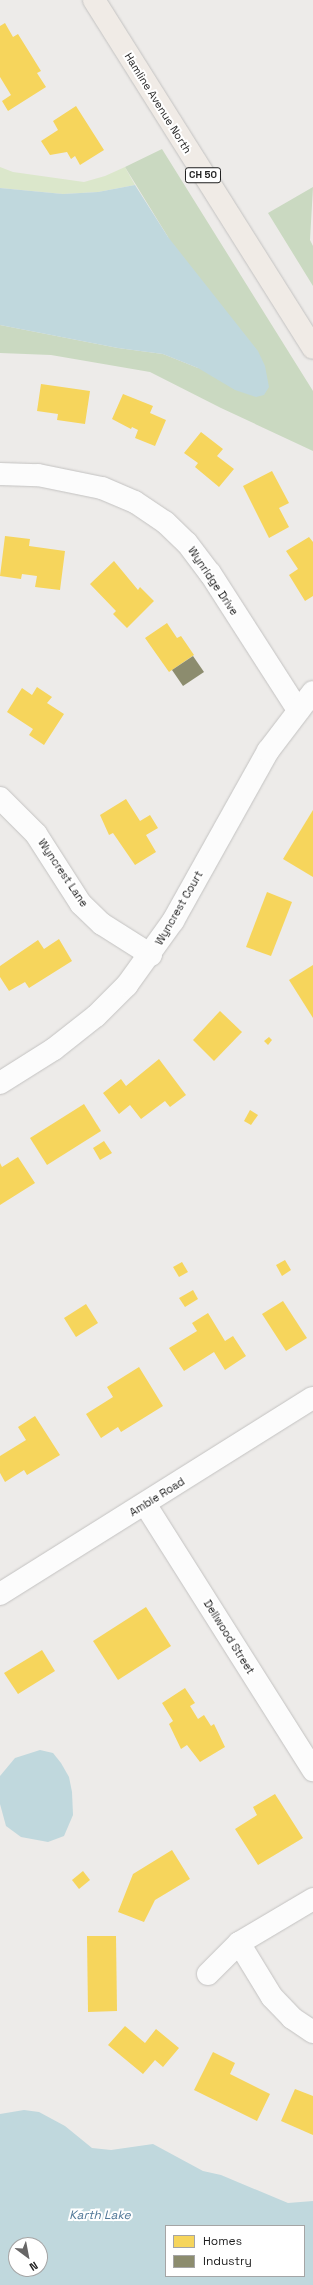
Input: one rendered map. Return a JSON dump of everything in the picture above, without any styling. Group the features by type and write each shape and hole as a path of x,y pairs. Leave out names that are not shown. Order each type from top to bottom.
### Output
{"main road":[{"name":"Hamline Avenue North","path":"94,0 313,348"}],"street":[{"name":"Wynridge Drive","path":"0,474 38,475 102,488 135,502 165,522 187,543 210,573 298,710"},
{"name":"Wyncrest Court","path":"0,1083 54,1049 96,1016 127,985 151,955 173,921 268,751 313,692"},
{"name":"Wyncrest Lane","path":"0,798 36,834 81,904 102,924 151,955"},
{"name":"Amble Road","path":"0,1594 313,1398"},
{"name":"Dellwood Street","path":"145,1504 313,1770"},
{"path":"208,1974 240,1943 313,1899"},
{"path":"240,1943 272,1997 292,2018 313,2032"}],"green space":[{"path":"162,149 313,391 313,451 221,408 150,372 51,355 0,353 0,325 118,348 163,354 198,368 168,237 125,167"},
{"path":"0,167 13,172 84,182 105,176 125,167 135,185 98,192 63,194 0,188"},
{"path":"313,187 310,240 313,246 313,286 268,213"}],"water":[{"path":"135,185 168,237 258,351 265,366 269,387 264,395 256,397 235,390 198,368 163,354 118,348 0,325 0,188 63,194 98,192"},
{"path":"40,1750 53,1753 61,1763 69,1777 72,1792 73,1815 64,1836 48,1842 21,1837 6,1826 0,1804 0,1776 15,1758"},
{"name":"Karth Lake","path":"24,2110 39,2112 65,2126 92,2148 111,2150 153,2144 203,2171 221,2175 288,2203 313,2201 313,2285 0,2285 0,2114"}],"building: Homes":[{"path":"5,23 13,37 18,34 41,71 37,73 46,87 8,111 2,101 11,95 0,77 0,26"},
{"path":"76,106 104,150 80,165 75,156 71,159 67,152 50,155 41,141 58,130 53,121"},
{"path":"41,384 90,391 85,424 57,420 58,414 37,411"},
{"path":"123,394 153,406 150,413 166,420 155,446 135,438 138,430 132,427 131,429 112,419"},
{"path":"201,432 223,449 217,456 234,469 219,487 195,467 198,463 184,453"},
{"path":"272,471 289,503 279,508 289,527 269,538 243,486"},
{"path":"5,536 30,539 29,546 65,551 60,590 35,587 37,576 22,574 21,579 0,576"},
{"path":"309,537 313,542 313,596 305,601 289,575 298,569 286,551"},
{"path":"114,561 138,590 140,587 154,601 127,628 113,614 116,611 90,584"},
{"path":"167,623 177,638 181,636 194,655 169,672 145,638"},
{"path":"37,687 52,697 47,703 64,714 44,745 29,735 33,729 7,712 22,688 32,695"},
{"path":"126,799 140,821 150,815 158,828 146,835 156,852 135,865 113,833 109,835 100,815"},
{"path":"313,810 313,877 283,859"},
{"path":"267,892 292,902 271,956 246,947"},
{"path":"59,939 72,961 29,988 25,982 9,991 0,977 0,966 38,940 44,949"},
{"path":"313,965 313,1018 289,980"},
{"path":"220,1011 242,1032 214,1061 193,1040"},
{"path":"269,1037 272,1040 268,1045 264,1041"},
{"path":"159,1059 186,1095 170,1107 165,1101 141,1119 130,1105 119,1114 103,1093 121,1079 126,1086"},
{"path":"84,1104 101,1131 47,1165 30,1138"},
{"path":"250,1110 258,1115 251,1125 244,1121"},
{"path":"104,1141 112,1153 100,1160 93,1148"},
{"path":"18,1157 35,1183 0,1205 0,1163 2,1167"},
{"path":"285,1260 291,1270 282,1276 276,1265"},
{"path":"182,1262 188,1272 179,1277 173,1267"},
{"path":"193,1290 198,1299 185,1307 179,1298"},
{"path":"283,1301 307,1338 286,1351 262,1314"},
{"path":"86,1304 98,1323 76,1337 64,1318"},
{"path":"208,1313 225,1341 233,1336 246,1356 225,1370 214,1352 184,1371 169,1348 197,1331 192,1323"},
{"path":"139,1367 163,1406 121,1432 118,1427 101,1438 86,1414 113,1397 107,1387"},
{"path":"35,1416 60,1455 27,1475 24,1470 5,1482 0,1473 0,1456 26,1440 18,1427"},
{"path":"146,1607 171,1646 118,1680 93,1641"},
{"path":"42,1650 55,1671 18,1694 4,1673"},
{"path":"185,1688 195,1703 190,1706 198,1719 204,1715 211,1726 214,1724 225,1747 200,1762 187,1745 181,1749 169,1724 173,1721 162,1703"},
{"path":"275,1794 303,1838 258,1865 235,1829 257,1815 253,1807"},
{"path":"172,1850 190,1879 155,1900 144,1922 118,1912 133,1874"},
{"path":"83,1871 90,1880 79,1889 72,1880"},
{"path":"87,1936 116,1936 117,2011 88,2012"},
{"path":"125,2026 145,2043 156,2029 179,2048 163,2067 155,2060 143,2074 108,2045"},
{"path":"213,2052 235,2063 230,2074 270,2094 257,2121 194,2090"},
{"path":"295,2089 313,2096 313,2135 281,2121"}],"building: Industry":[{"path":"193,656 204,672 183,686 172,670"}]}
